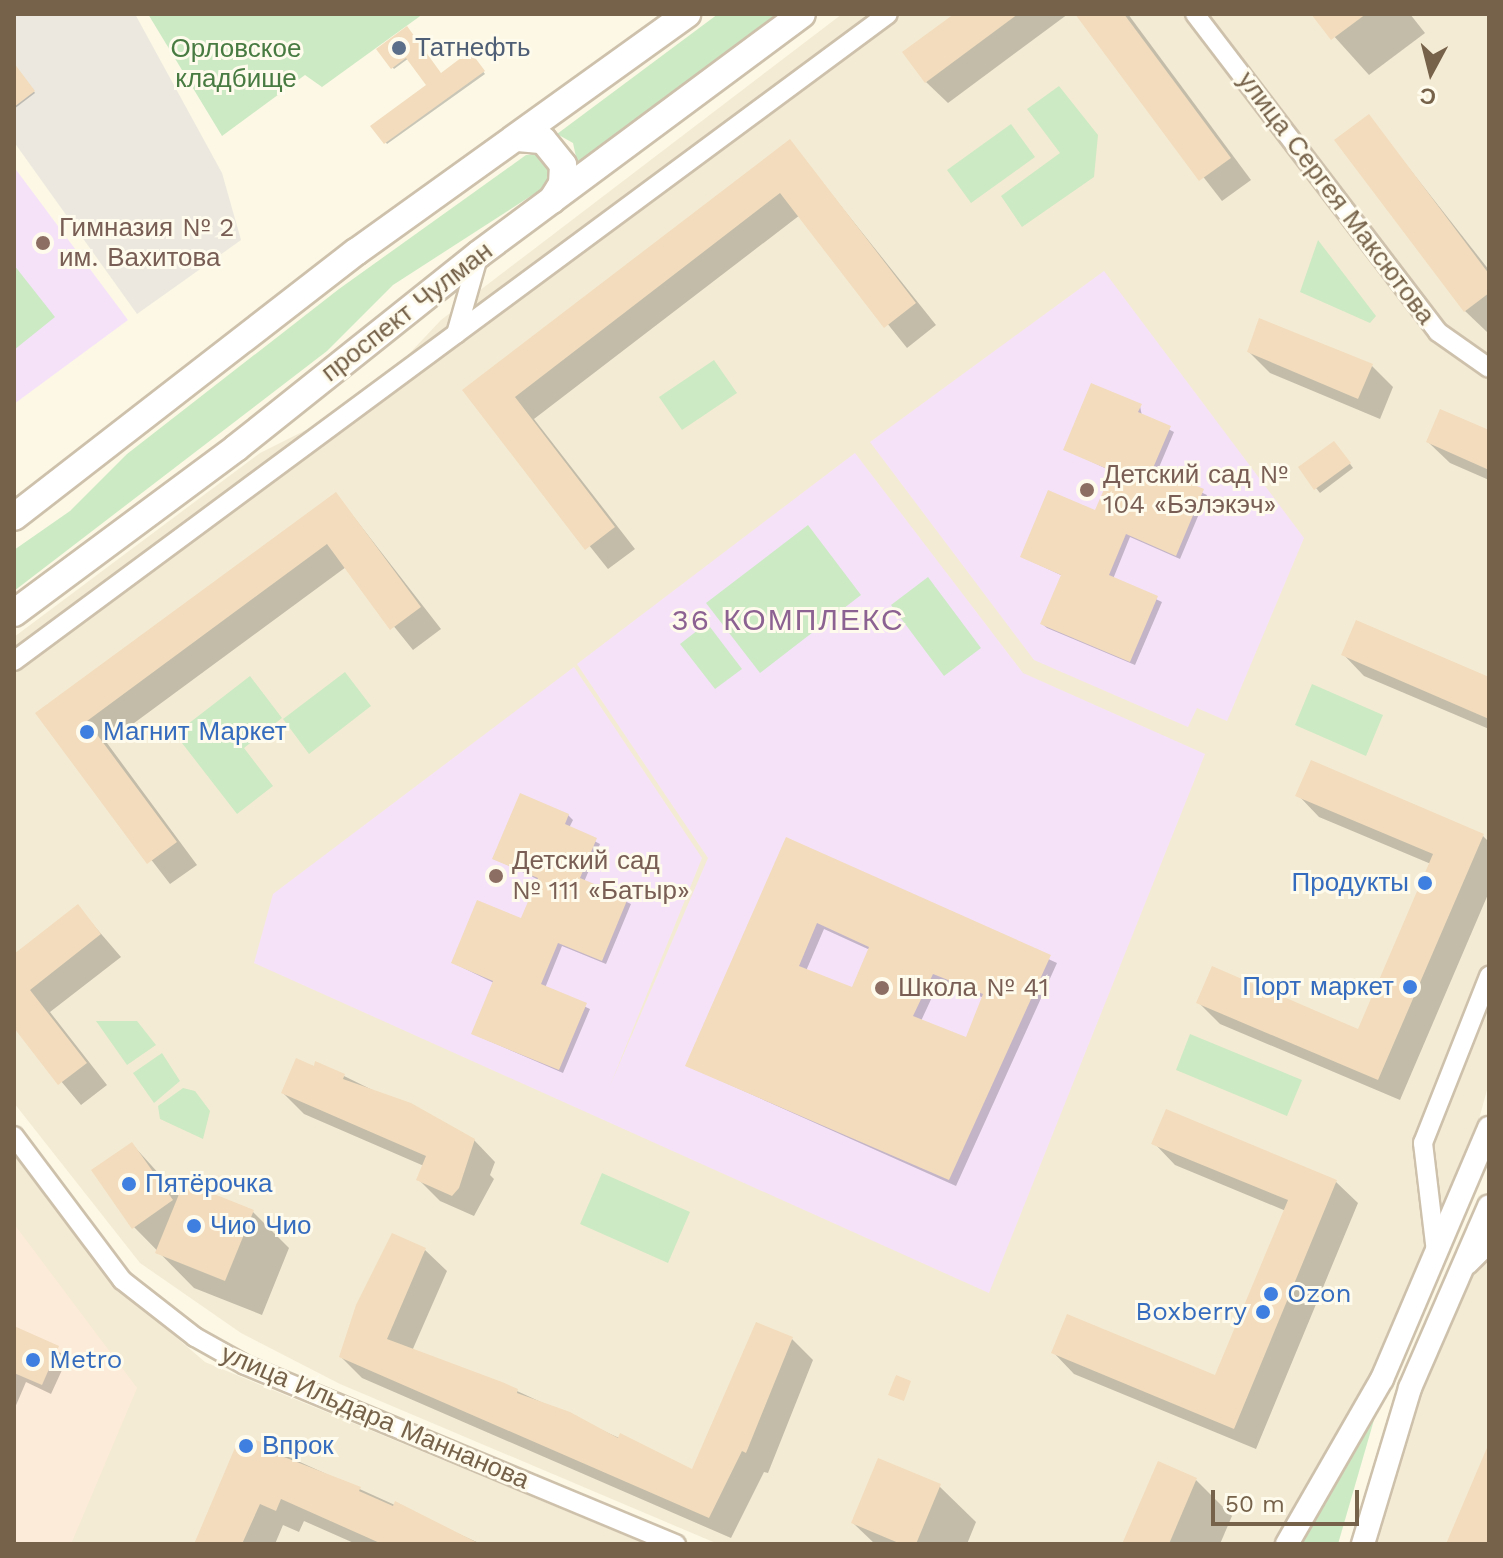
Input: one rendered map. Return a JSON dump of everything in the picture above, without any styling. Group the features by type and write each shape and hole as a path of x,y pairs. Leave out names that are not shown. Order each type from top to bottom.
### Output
{"main road":[{"path":"14,517 356,252 687,14"},
{"name":"проспект Чулман","path":"14,613 236,448 479,254 802,14"},
{"path":"518,138 543,140 563,165 562,184 552,200"}],"street":[{"path":"14,661 888,14"},
{"name":"улица Сергея Максютова","path":"1195,14 1438,332 1489,368"},
{"path":"456,334 479,254"},
{"path":"1437,1255 1423,1143 1489,976"},
{"path":"1287,1544 1382,1379 1489,1128"},
{"name":"улица Ильдара Маннанова","path":"14,1136 122,1280 195,1337 255,1369 676,1544"},
{"path":"1363,1544 1410,1388 1489,1206"},
{"path":"1462,1274 1489,1244"}],"shaded area":[{"path":"14,14 135,14 222,173 241,240 137,314 14,142"},
{"path":"842,14 1489,14 1489,1083 1456,1202 1371,1395 1277,1544 718,1544 340,1384 241,1333 140,1263 14,1103 14,637 260,453 310,428 408,355 441,320"},
{"name":"Гимназия № 2 им. Вахитова","path":"14,167 128,320 14,404"},
{"name":"Детский сад № 104 «Бэлэкэч»","path":"1104,271 1304,538 1227,721 1197,708 1188,727 1034,660 870,442"},
{"name":"Школа № 41","path":"855,453 1023,673 1205,754 989,1293 254,963 273,894 574,667 702,858 609,1088 708,858 577,664"},
{"path":"14,1155 106,1277 205,1362 646,1544 14,1544"},
{"path":"1489,1193 1489,1544 1367,1544 1404,1398"},
{"path":"14,1224 137,1388 71,1544 14,1544"}],"green space":[{"name":"Орловское кладбище","path":"148,14 423,14 322,87 305,75 222,136"},
{"path":"718,14 782,14 578,166 573,143 557,134"},
{"path":"1059,86 1098,135 1094,177 1022,227 1001,196 1060,153 1027,109"},
{"path":"1011,124 1035,157 971,203 947,170"},
{"path":"540,154 553,167 551,183 393,285 327,351 14,591 14,550 70,511 127,454 339,289 526,155"},
{"path":"1318,240 1376,316 1370,323 1300,292"},
{"path":"14,265 55,317 14,350"},
{"path":"714,360 737,393 682,430 659,397"},
{"path":"808,525 861,595 760,673 706,603"},
{"path":"928,577 981,648 944,676 891,605"},
{"path":"707,623 742,669 715,689 680,644"},
{"path":"345,672 371,706 309,754 283,719"},
{"path":"250,676 282,718 244,748 273,786 237,814 175,734"},
{"path":"1312,684 1383,715 1366,756 1295,725"},
{"path":"96,1021 137,1021 156,1045 127,1065"},
{"path":"1190,1034 1302,1080 1287,1116 1176,1070"},
{"path":"162,1053 180,1081 154,1103 133,1073"},
{"path":"183,1088 195,1091 210,1111 203,1139 160,1119 158,1106"},
{"path":"602,1173 690,1212 668,1263 580,1224"},
{"path":"1385,1382 1338,1544 1293,1544"}],"building":[{"path":"954,14 1018,14 925,83 902,52"},
{"path":"1075,14 1124,14 1231,158 1199,181"},
{"path":"1311,14 1366,14 1331,40"},
{"path":"407,26 441,73 470,51 485,71 384,144 370,126 426,85 406,58 391,69 376,49"},
{"path":"14,63 35,91 14,107"},
{"path":"1369,114 1489,274 1489,293 1464,312 1334,140"},
{"path":"790,139 916,303 884,328 780,193 515,397 615,527 585,550 462,390"},
{"path":"1259,318 1373,364 1358,399 1247,352"},
{"path":"1091,383 1142,404 1138,412 1171,426 1153,468 1204,489 1176,556 1126,534 1109,575 1158,596 1130,662 1040,624 1061,575 1020,557 1048,490 1095,510 1112,471 1063,450"},
{"path":"1440,409 1489,430 1489,470 1426,442"},
{"path":"1334,441 1351,463 1314,490 1298,467"},
{"path":"336,492 421,607 390,630 327,544 87,721 177,842 147,864 35,713"},
{"path":"1356,620 1489,677 1489,719 1341,655"},
{"path":"1311,760 1484,834 1378,1080 1196,1003 1212,966 1358,1029 1433,854 1295,796"},
{"path":"520,793 569,814 565,824 597,838 580,878 628,898 602,961 558,943 541,984 587,1003 559,1070 471,1034 493,981 451,963 477,900 521,918 538,878 492,859"},
{"path":"786,837 1051,955 949,1180 685,1066","holes":["817,923 869,947 852,987 799,966","933,974 983,994 966,1037 913,1016"]},
{"path":"78,904 101,934 30,990 87,1063 58,1085 14,1028 14,954"},
{"path":"296,1058 314,1066 315,1061 345,1074 343,1079 411,1103 475,1139 459,1188 452,1196 416,1180 426,1156 281,1093"},
{"path":"1166,1109 1337,1180 1234,1429 1051,1353 1067,1314 1215,1375 1288,1200 1151,1144"},
{"path":"132,1142 173,1200 132,1229 91,1170"},
{"path":"184,1182 254,1210 225,1281 155,1253"},
{"path":"392,1233 426,1248 387,1339 502,1382 518,1389 517,1393 570,1412 618,1438 620,1433 692,1469 756,1322 793,1337 746,1453 742,1451 709,1518 339,1357 356,1305"},
{"name":"Metro","path":"14,1326 59,1346 42,1385 14,1373"},
{"path":"896,1375 911,1381 904,1401 888,1395"},
{"path":"256,1440 286,1453 284,1457 361,1487 359,1491 393,1506 395,1501 480,1544 382,1544 281,1499 276,1511 260,1504 242,1544 194,1544 237,1443 253,1449"},
{"path":"1489,1443 1489,1544 1446,1544"},
{"path":"878,1458 941,1484 916,1544 901,1544 851,1523"},
{"path":"1158,1461 1197,1478 1169,1544 1122,1544"}],"place":[{"name":"Татнефть","path":"399,48"},
{"name":"Гимназия № 2 им. Вахитова","path":"43,243"},
{"name":"Детский сад № 104 «Бэлэкэч»","path":"1087,490"},
{"name":"Магнит Маркет","path":"87,732"},
{"name":"Детский сад № 111 «Батыр»","path":"496,876"},
{"name":"Продукты","path":"1425,883"},
{"name":"Порт маркет","path":"1410,987"},
{"name":"Школа № 41","path":"882,988"},
{"name":"Пятёрочка","path":"129,1184"},
{"name":"Чио Чио","path":"194,1226"},
{"name":"Ozon","path":"1271,1294"},
{"name":"Boxberry","path":"1263,1312"},
{"name":"Metro","path":"33,1360"},
{"name":"Впрок","path":"246,1446"}],"district":[{"name":"36 КОМПЛЕКС","path":"788,620"}]}
